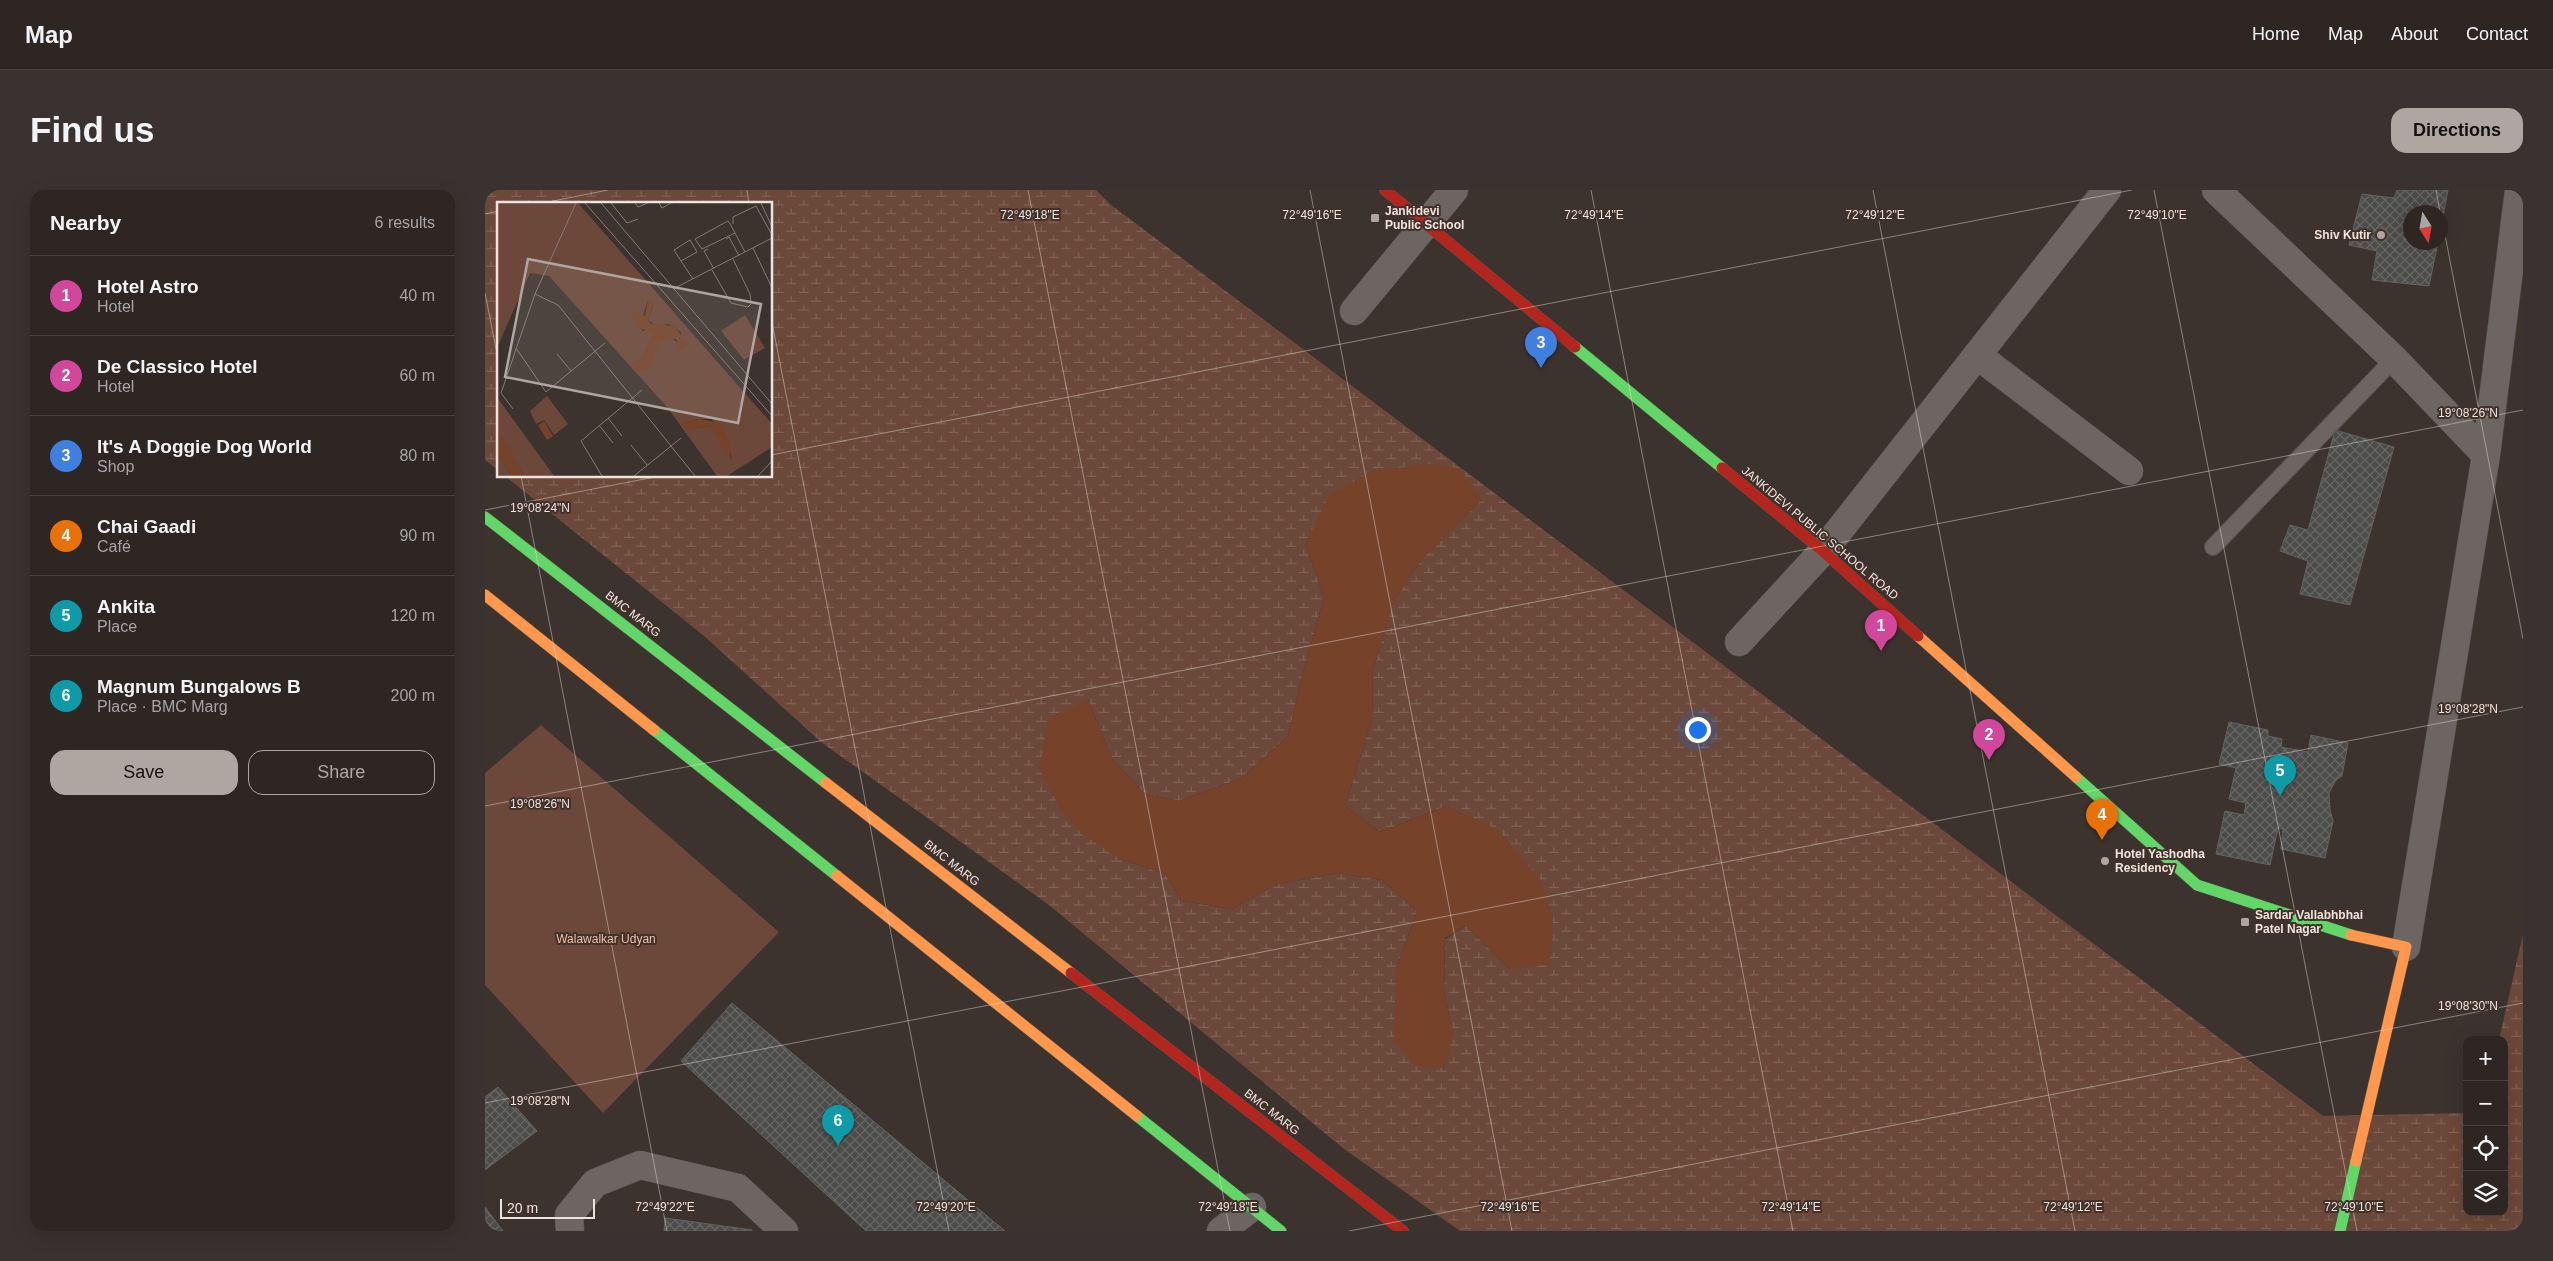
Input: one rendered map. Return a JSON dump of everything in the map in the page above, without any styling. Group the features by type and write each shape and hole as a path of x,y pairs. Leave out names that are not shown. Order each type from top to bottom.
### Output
{"street":[{"name":"JANKIDEVI PUBLIC SCHOOL ROAD","path":"1385,190 1425,225 1823,551 2197,886 2349,936 2406,947"},
{"path":"1354,312 1454,190"},
{"path":"1739,642 1823,551 2107,190"},
{"path":"2216,190 2394,360 2486,455"},
{"path":"2340,1231 2406,947 2486,455 2519,190"},
{"path":"1977,355 2129,471"},
{"name":"BMC MARG","path":"485,517 1403,1231"},
{"path":"485,595 1281,1231"},
{"path":"570,1231 569,1215 595,1183 640,1165 738,1188 784,1231"},
{"path":"1221,1231 1252,1207"}],"lane":[{"path":"2213,547 2394,360"}],"green space":[{"path":"485,190 1096,190 1110,204 2323,1116 2463,1113 2463,1216 2508,1216 2508,1036 2500,1036 2523,934 2523,1231 1460,1231 1344,1149 1049,905 821,742 704,636 507,478 773,478 773,202 497,202 497,469 485,460","holes":["1482,499 1422,559 1393,602 1373,671 1372,720 1345,806 1380,832 1446,806 1510,969 1466,926 1445,939 1444,990 1453,1035 1396,970 1417,911 1382,880 1337,873 1274,885 1232,909 1182,901 1165,874 1119,858 1088,700 1113,760 1145,794 1179,801 1242,778 1288,736 1324,597 1305,544"]},
{"name":"Walawalkar Udyan","path":"541,725 779,932 603,1113 485,985 485,773"}],"shaded area":[{"path":"1426,464 1459,468 1482,499 1422,559 1393,603 1373,671 1372,720 1345,806 1380,832 1446,806 1497,829 1542,882 1553,923 1550,964 1510,969 1466,926 1445,938 1444,990 1453,1035 1445,1068 1415,1066 1394,1040 1396,970 1417,911 1382,880 1337,873 1274,885 1232,909 1182,901 1165,874 1119,858 1082,834 1060,808 1039,769 1049,718 1088,700 1113,760 1145,794 1179,801 1242,778 1288,736 1324,597 1305,544 1329,496 1370,472"}],"building":[{"name":"Shiv Kutir","path":"2397,190 2448,190 2445,205 2403,205 2403,250 2436,250 2429,286 2372,280 2377,251 2349,245 2362,194 2394,198"},
{"path":"2335,430 2394,447 2350,605 2300,594 2308,561 2280,551 2290,525 2308,530"},
{"path":"2229,722 2268,730 2268,736 2282,739 2281,747 2308,752 2311,735 2348,743 2342,776 2336,780 2329,793 2333,821 2325,858 2281,849 2283,829 2278,828 2270,865 2216,854 2225,811 2244,815 2246,803 2229,799 2236,768 2219,764"},
{"path":"732,1003 1005,1231 866,1231 681,1061"},
{"path":"498,1087 537,1131 485,1170 485,1097"},
{"path":"485,1207 503,1231 485,1231"},
{"path":"665,1218 752,1230 752,1231 664,1231"}],"traffic: fast":[{"path":"1575,347 1722,468"},
{"path":"485,517 826,783"},
{"path":"654,730 837,876"},
{"path":"2076,777 2197,885 2351,935"},
{"path":"1137,1116 1281,1231"},
{"path":"2340,1231 2356,1161"}],"traffic: slow":[{"path":"485,595 654,730"},
{"path":"1918,636 2076,777"},
{"path":"826,783 1071,973"},
{"path":"837,876 1137,1116"},
{"path":"2351,935 2406,947 2356,1161"}],"traffic: jam":[{"path":"1385,190 1575,347"},
{"path":"1722,468 1823,551 1918,636"},
{"path":"1071,973 1403,1231"}],"place":[{"name":"Jankidevi Public School","path":"1375,218"},
{"name":"Shiv Kutir","path":"2381,235"},
{"name":"It's A Doggie Dog World","path":"1541,368"},
{"name":"Hotel Astro","path":"1881,651"},
{"name":"De Classico Hotel","path":"1989,760"},
{"name":"Ankita","path":"2280,796"},
{"name":"Chai Gaadi","path":"2102,840"},
{"name":"Hotel Yashodha Residency","path":"2105,861"},
{"name":"Sardar Vallabhbhai Patel Nagar","path":"2245,922"},
{"name":"Magnum Bungalows B","path":"838,1146"}]}
